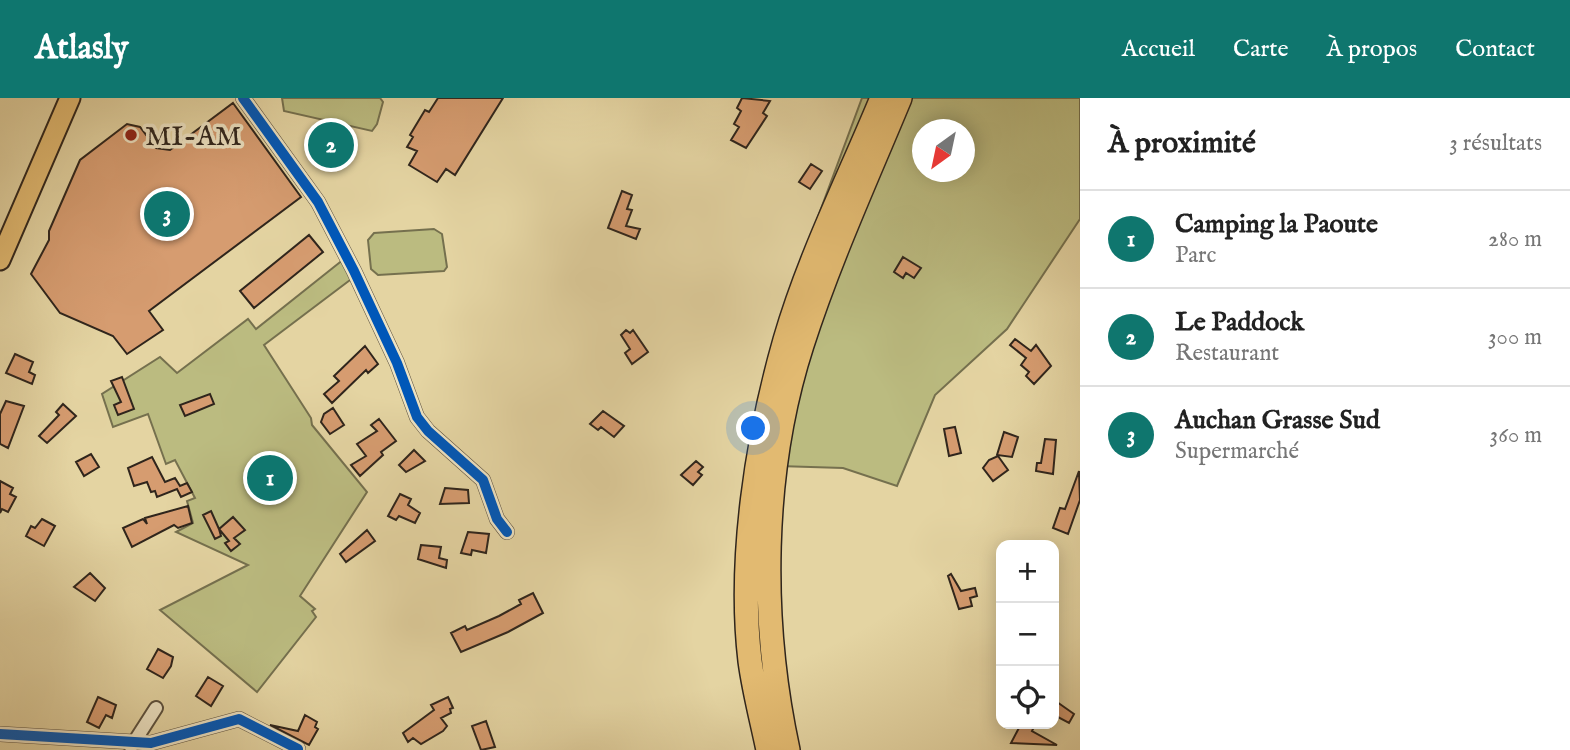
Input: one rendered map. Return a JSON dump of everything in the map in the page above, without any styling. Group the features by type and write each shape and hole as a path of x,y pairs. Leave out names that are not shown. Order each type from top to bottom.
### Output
{"highway":[{"path":"755,750 749,704 748,580 753,499 776,378 786,339 811,268 882,98"},
{"path":"788,750 773,653 768,579 773,488 801,347 828,271 900,98"},
{"path":"750,661 768,750"}],"main road":[{"path":"8,236 8,219 57,98"},
{"path":"0,260 69,98"}],"street":[{"path":"243,98 318,202 392,352 417,417 428,431 483,480 497,519 507,532"},
{"path":"131,746 156,708"},
{"path":"0,734 131,746 152,743 239,719 298,749"}],"green space":[{"path":"282,98 380,98 383,102 377,124 372,131 284,111"},
{"path":"862,98 1080,98 1080,219 1007,329 935,395 897,486 843,468 749,465 785,306"},
{"path":"434,229 442,234 447,267 444,271 378,275 371,269 368,240 374,233"},
{"path":"344,259 354,277 264,345 311,418 312,425 367,492 300,596 315,609 312,611 316,617 257,692 160,610 248,565 176,532 193,523 187,501 195,498 175,460 166,464 148,414 113,427 102,394 160,357 177,373 248,319 256,329"}],"building":[{"path":"438,98 503,98 455,175 446,169 437,182 409,165 417,151 407,147 413,137 410,135 425,110 429,112"},
{"path":"742,98 770,101 763,113 767,116 746,148 731,140 739,127 734,124 741,111 737,108"},
{"path":"233,103 301,197 149,311 163,330 127,354 113,336 60,313 31,274 49,240 49,231 80,160 127,124 140,127 156,148 170,150"},
{"path":"318,135 346,140 344,155 316,149"},
{"path":"811,164 822,171 810,189 799,182"},
{"path":"622,191 632,195 627,209 632,210 626,226 640,229 636,239 608,228"},
{"path":"309,235 323,252 254,308 240,291"},
{"path":"903,257 921,268 914,278 906,273 903,278 894,272"},
{"path":"626,330 630,333 633,330 648,352 632,364 625,353 630,349 621,335"},
{"path":"1015,339 1031,351 1036,345 1051,366 1034,384 1026,376 1029,372 1021,365 1026,358 1010,345"},
{"path":"365,346 378,364 368,373 366,370 332,403 324,394 339,381 334,376"},
{"path":"15,354 33,362 29,372 35,375 32,384 6,373"},
{"path":"122,377 134,409 118,415 114,405 121,402 111,381"},
{"path":"210,394 214,404 185,416 180,405"},
{"path":"6,401 24,406 8,448 0,444 0,414"},
{"path":"63,404 76,416 47,443 39,436 59,415 56,412"},
{"path":"333,408 344,425 330,434 321,422 324,414"},
{"path":"603,411 624,426 614,437 601,427 598,430 590,424"},
{"path":"379,419 396,441 381,452 383,455 360,476 351,465 366,456 357,444 377,431 371,425"},
{"path":"955,427 961,453 949,456 944,429"},
{"path":"1004,432 1018,437 1012,457 997,455"},
{"path":"1045,439 1056,440 1053,474 1036,471 1037,463 1041,463"},
{"path":"414,450 425,461 406,472 399,465"},
{"path":"91,454 99,467 84,476 76,462"},
{"path":"998,456 1008,470 993,481 983,468 989,460"},
{"path":"152,457 165,482 175,478 180,486 187,483 192,492 181,497 177,489 157,497 155,491 151,492 147,482 134,486 128,468"},
{"path":"696,461 703,467 698,472 702,475 693,485 681,475"},
{"path":"1079,471 1080,500 1068,534 1053,528 1060,508 1065,509"},
{"path":"0,481 13,488 10,494 16,497 8,512 2,509 0,513"},
{"path":"445,488 468,490 469,503 440,504"},
{"path":"400,494 411,499 408,505 420,513 415,523 399,516 396,520 388,516"},
{"path":"188,506 192,523 178,528 174,525 132,547 123,528 143,519 147,524 145,518"},
{"path":"211,511 221,536 215,539 203,515"},
{"path":"233,517 245,530 234,538 240,544 231,551 225,543 229,541 219,529"},
{"path":"42,519 55,526 44,546 26,536 31,526 35,528"},
{"path":"367,530 375,541 346,562 340,554"},
{"path":"468,532 489,534 486,553 472,550 471,555 461,553"},
{"path":"421,545 441,547 439,558 447,560 446,568 418,559"},
{"path":"90,573 105,588 95,601 74,587"},
{"path":"951,574 961,591 975,588 977,596 970,598 972,606 959,609 948,576"},
{"path":"533,593 543,613 508,632 461,652 451,633 465,626 467,630 499,616 521,604 519,600"},
{"path":"158,649 173,657 163,678 147,669"},
{"path":"208,677 223,686 211,706 196,696"},
{"path":"98,697 116,705 112,718 106,715 99,728 87,722"},
{"path":"448,697 453,708 450,709 451,713 441,718 447,726 443,731 421,744 413,738 408,742 403,733 434,710 431,705"},
{"path":"1059,703 1074,714 1069,723 1059,718"},
{"path":"305,715 317,722 315,727 318,729 309,745 270,725 298,731"},
{"path":"486,721 495,747 481,750 472,726"},
{"path":"1018,729 1033,729 1032,731 1057,745 1011,743"}],"cycle path":[{"path":"243,98 318,202 397,363 417,417 428,431 483,480 497,519 507,532"},
{"path":"0,734 151,743 239,719 298,749"}],"place":[{"name":"MI-AM","path":"131,135"},
{"name":"Le Paddock","path":"331,145"},
{"name":"Auchan Grasse Sud","path":"167,214"},
{"name":"Camping la Paoute","path":"270,478"}]}
